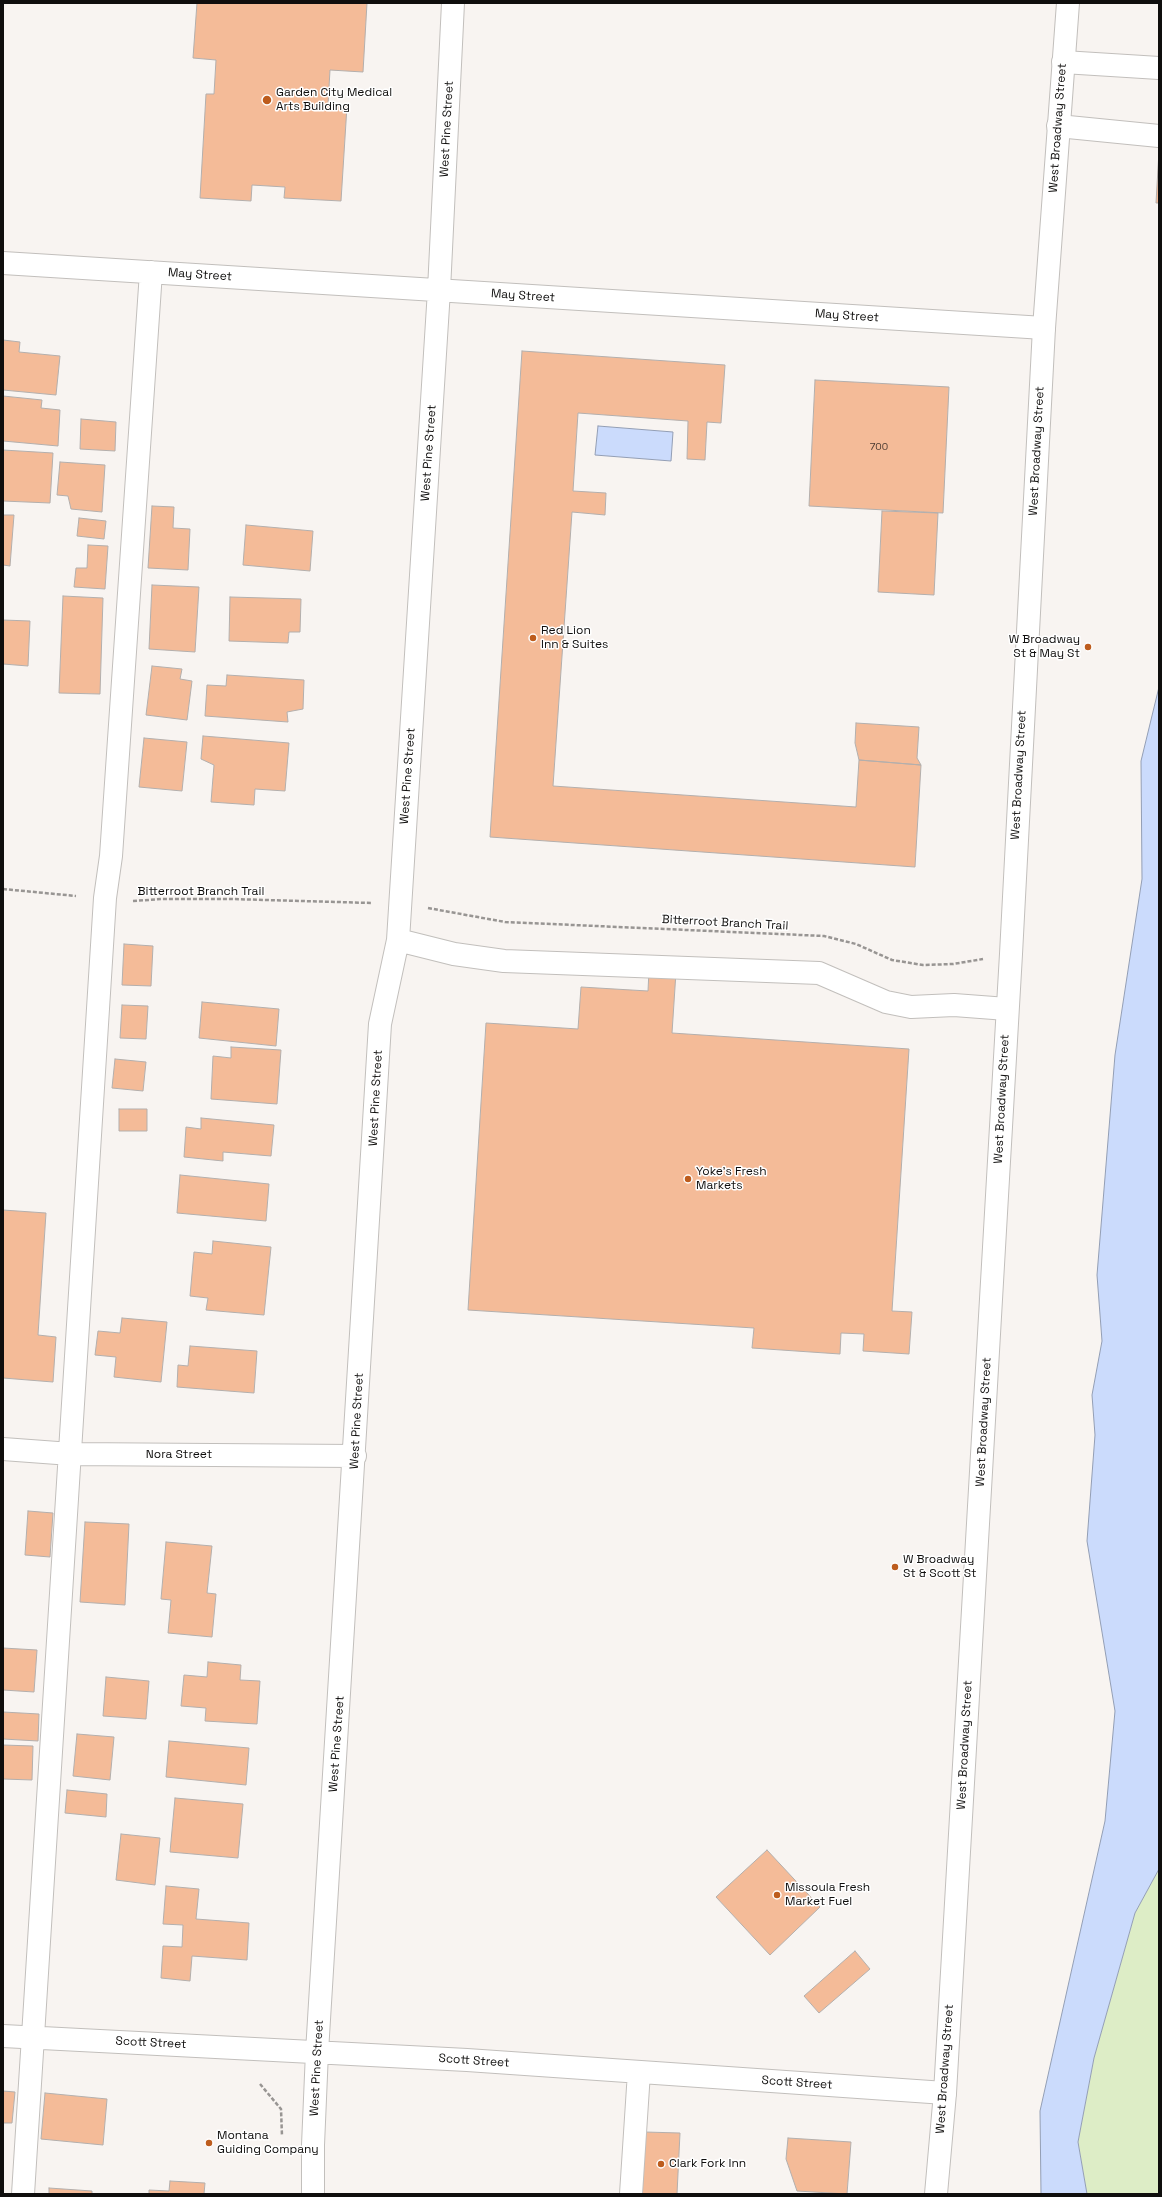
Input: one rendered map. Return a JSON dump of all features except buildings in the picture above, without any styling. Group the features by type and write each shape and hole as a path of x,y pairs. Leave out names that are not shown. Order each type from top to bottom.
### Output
{"street":[{"name":"West Pine Street","path":"313,2194 312,2145 317,2052 355,1456 380,1024 398,940 399,903 439,290 453,3"},
{"name":"West Broadway Street","path":"936,2194 945,2093 1011,954 1044,328 1068,3"},
{"path":"1063,62 1159,68"},
{"path":"1058,126 1159,136"},
{"name":"May Street","path":"3,263 1044,328"},
{"path":"23,2194 105,898 111,856 151,272"},
{"path":"398,940 454,954 504,961 819,973 886,1002 911,1007 954,1005 1007,1009"},
{"name":"Nora Street","path":"3,1449 71,1454 355,1456"},
{"name":"Scott Street","path":"3,2036 317,2052 945,2093"},
{"path":"631,2194 639,2072"}],"path":[{"name":"Bitterroot Branch Trail","path":"3,889 105,898 127,902 162,899 231,899 399,903"},
{"name":"Bitterroot Branch Trail","path":"435,910 505,922 824,936 856,944 892,960 923,965 953,964 1011,954"},
{"path":"260,2084 281,2109 282,2140"}],"green space":[{"path":"1159,1869 1159,2194 1087,2194 1078,2142 1094,2058 1135,1913"}],"water":[{"path":"598,426 673,432 671,461 595,455"},
{"path":"1159,687 1159,1869 1135,1913 1094,2058 1078,2142 1087,2194 1041,2194 1040,2111 1105,1821 1115,1711 1087,1541 1095,1435 1092,1395 1102,1341 1097,1275 1115,1055 1142,879 1141,761"}],"place":[{"name":"Garden City Medical Arts Building","path":"267,100"},
{"name":"Red Lion Inn & Suites","path":"533,638"},
{"name":"W Broadway St & May St","path":"1088,647"},
{"name":"Yoke's Fresh Markets","path":"688,1179"},
{"name":"W Broadway St & Scott St","path":"895,1567"},
{"name":"Missoula Fresh Market Fuel","path":"777,1895"},
{"name":"Montana Guiding Company","path":"209,2143"},
{"name":"Clark Fork Inn","path":"661,2164"}]}
